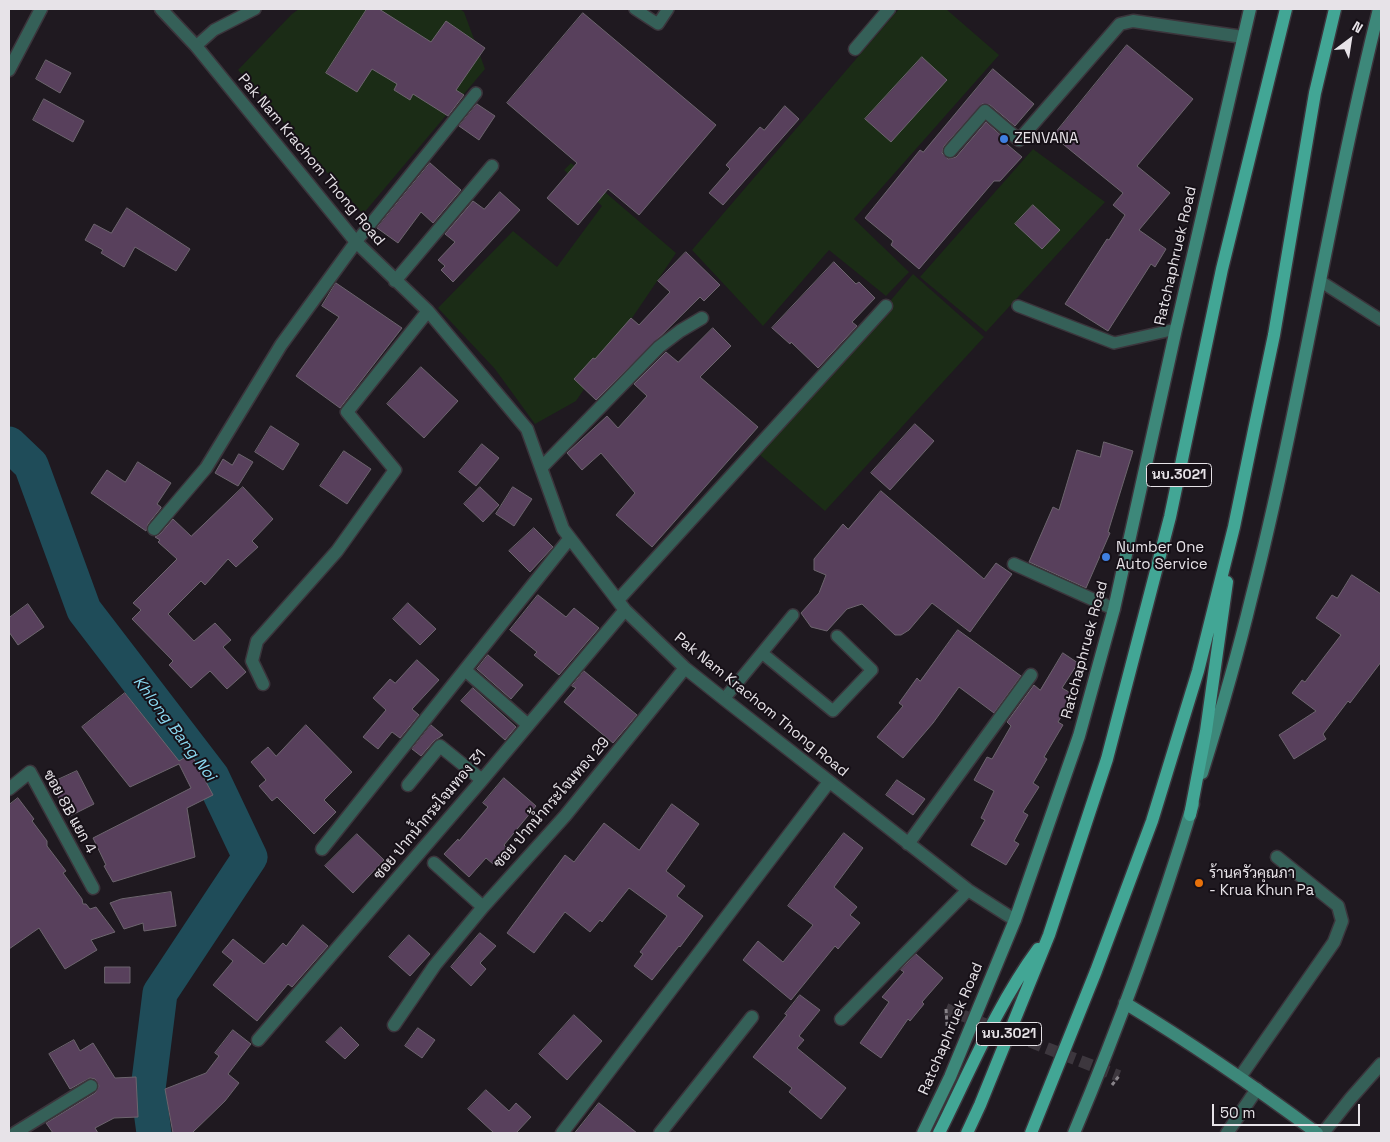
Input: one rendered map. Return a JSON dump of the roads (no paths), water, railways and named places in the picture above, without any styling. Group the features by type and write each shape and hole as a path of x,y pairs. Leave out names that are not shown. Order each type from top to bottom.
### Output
{"main road":[{"name":"Ratchaphruek Road","path":"923,1133 950,1077 1015,920 1079,736 1114,609 1250,9"},
{"name":"นบ.3021","path":"967,1133 1049,935 1107,759 1170,517 1222,269 1286,9"},
{"path":"1030,1133 1096,971 1152,821 1198,671 1234,527 1274,335 1315,93 1335,9"},
{"path":"1074,1133 1156,919 1223,705 1252,597 1357,98 1379,9"},
{"path":"1190,815 1206,730 1234,527"},
{"path":"939,1133 1004,1001 1024,969 1049,935"},
{"path":"1125,1003 1179,1036 1317,1133"}],"street":[{"path":"9,70 41,9"},
{"name":"Pak Nam Krachom Thong Road","path":"161,9 196,46 356,242 428,311 527,429 563,529 621,605 685,668 968,890 1015,920"},
{"path":"855,49 889,9"},
{"path":"950,151 986,111 1019,140 1120,24 1133,21 1243,37"},
{"path":"395,281 492,166"},
{"path":"154,529 206,468 281,344 356,242"},
{"name":"ซอย ปากน้ำกระโจมทอง 31","path":"258,1040 482,780 621,605 886,306"},
{"path":"263,684 252,660 257,641 337,551 395,470 347,412 428,311"},
{"path":"542,467 659,347 680,331 702,318"},
{"path":"322,849 570,538"},
{"path":"1014,564 1114,609"},
{"name":"ซอย ปากน้ำกระโจมทอง 29","path":"394,1025 435,965 565,816 685,668"},
{"path":"464,670 528,724"},
{"path":"908,844 1031,675"},
{"path":"408,785 440,746 482,780"},
{"name":"ซอย 8B แยก 4","path":"9,789 30,772 93,888"},
{"path":"562,1133 829,782"},
{"path":"1240,1078 1334,942 1342,921 1338,906 1277,857"},
{"path":"434,863 484,907"},
{"path":"840,1019 968,890"},
{"path":"660,1133 752,1017"},
{"path":"1323,1133 1381,1064"},
{"path":"15,1133 91,1086"},
{"path":"1227,1133 1257,1089"}],"lane":[{"path":"196,46 214,30 255,9"},
{"path":"635,9 658,24 668,9"},
{"path":"356,242 476,93"},
{"path":"1320,281 1381,320"},
{"path":"1018,306 1114,344 1176,329"},
{"path":"724,699 793,614"},
{"path":"762,653 833,711 872,670 837,636"}],"waterway":[{"name":"Khlong Bang Noi","path":"9,444 31,465 84,610 212,777 250,857 160,993 148,1089 154,1133"}],"tunnel":[{"path":"946,1009 1119,1076"}],"place":[{"name":"ZENVANA","path":"1004,139"},
{"name":"Number One Auto Service","path":"1106,557"},
{"name":"ร้านครัวคุณภา - Krua Khun Pa","path":"1199,883"}]}
